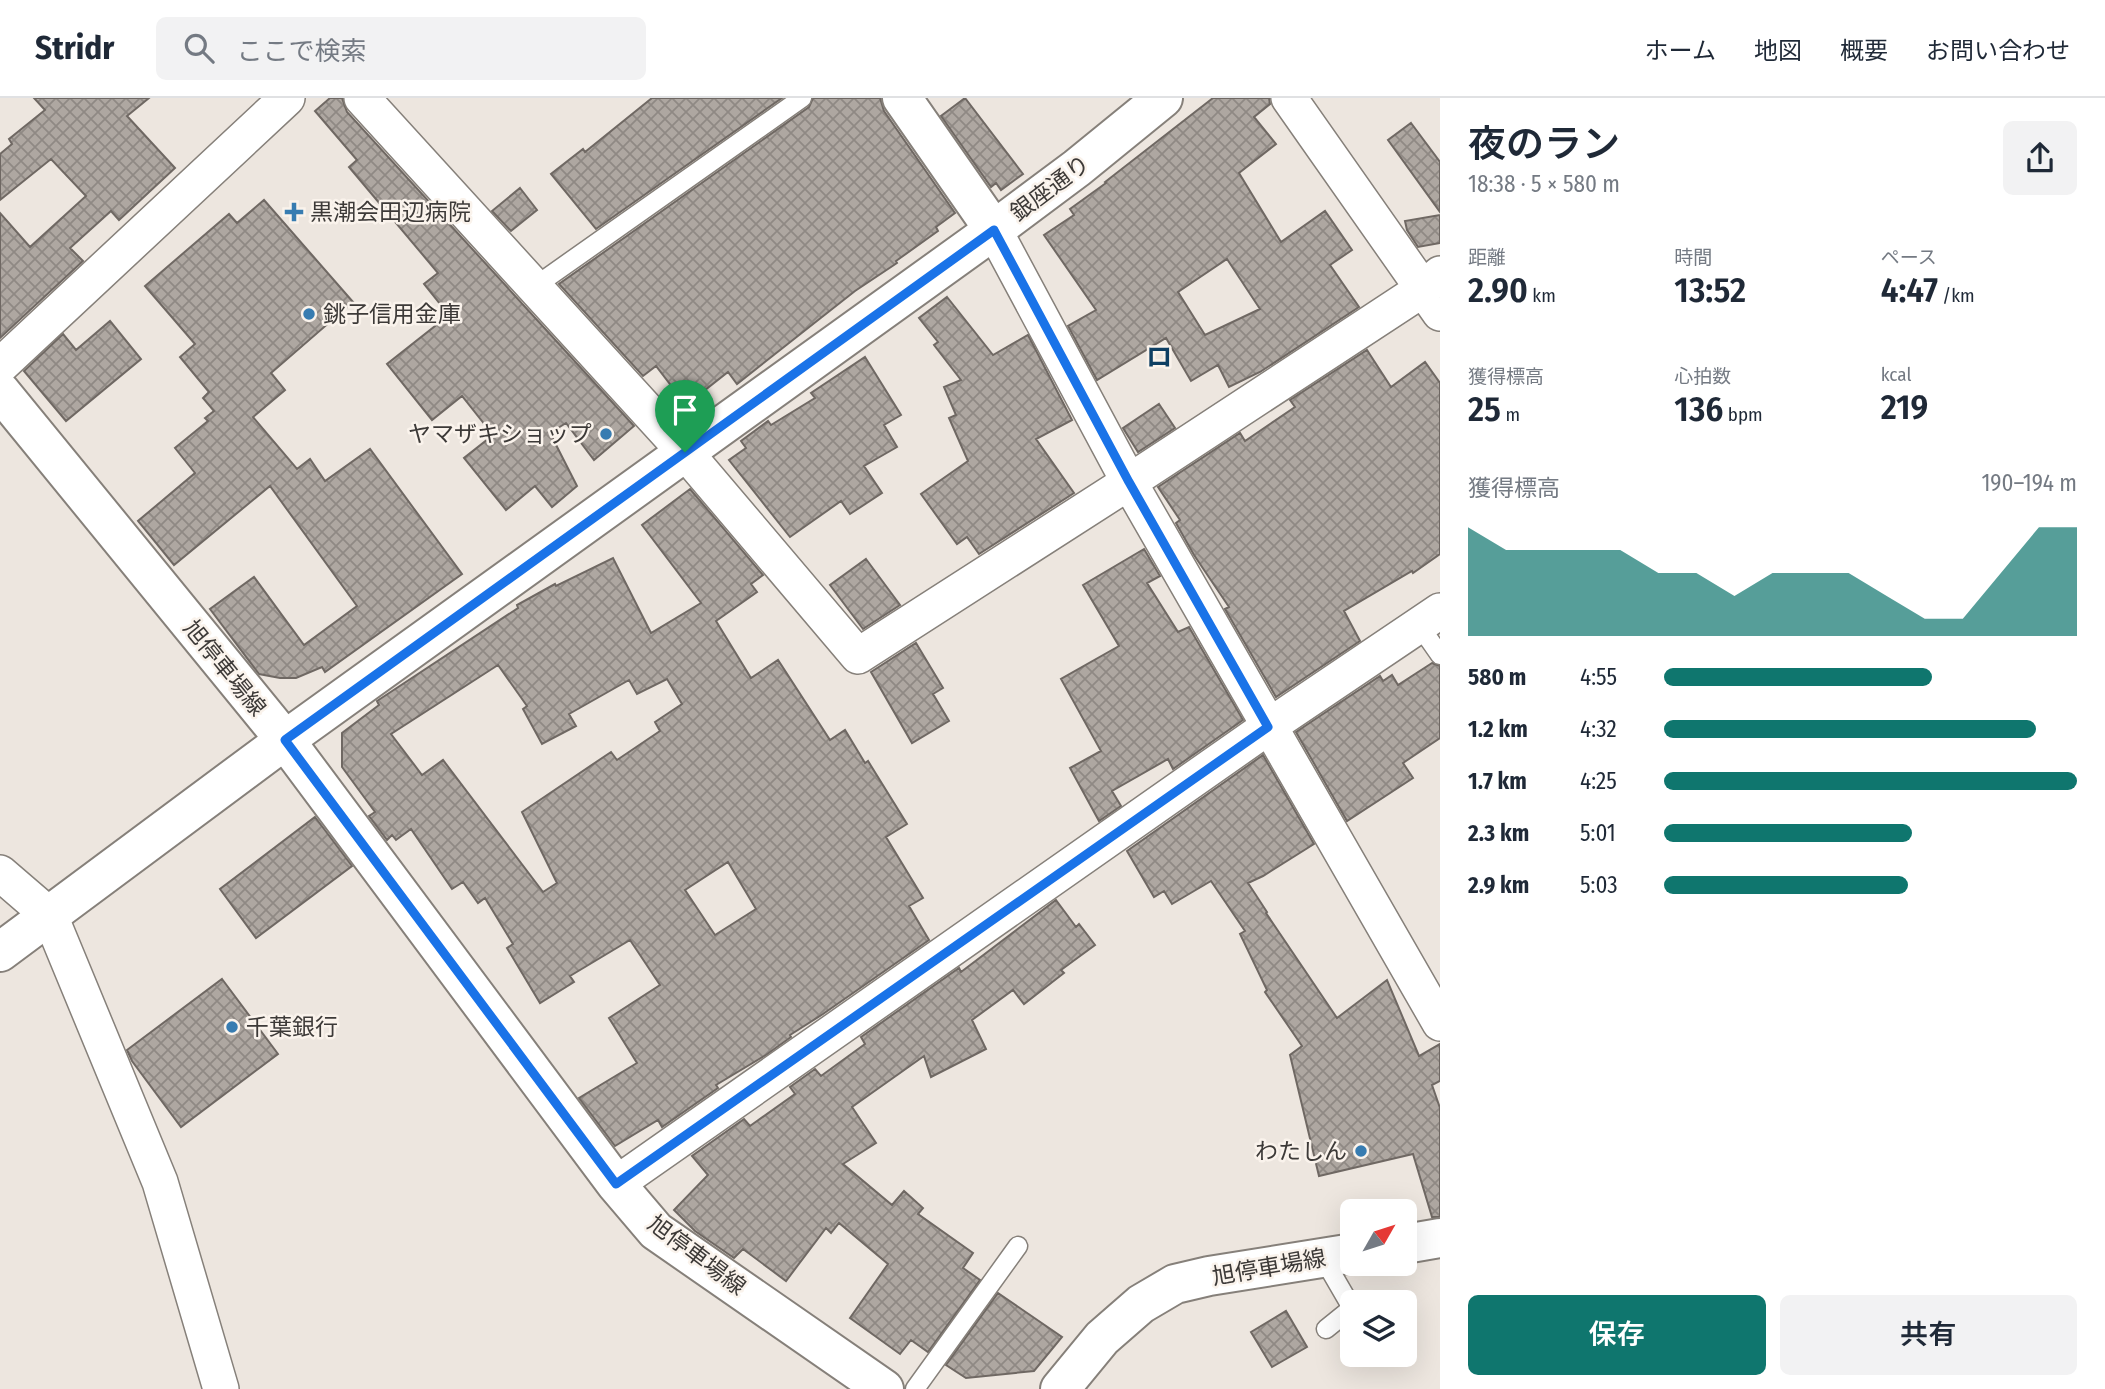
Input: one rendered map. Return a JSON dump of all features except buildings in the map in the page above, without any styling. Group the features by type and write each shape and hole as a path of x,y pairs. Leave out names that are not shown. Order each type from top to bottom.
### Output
{"main road":[{"path":"902,98 994,230"},
{"name":"銀座通り","path":"0,952 285,740 994,230 1077,168 1163,98"},
{"name":"旭停車場線","path":"0,391 285,740 616,1184 656,1231 884,1389"},
{"path":"1418,1242 1440,1238"},
{"name":"旭停車場線","path":"1060,1389 1102,1338 1142,1304 1175,1284 1338,1255"}],"street":[{"path":"0,366 287,98"},
{"path":"362,98 685,452 858,656 1129,482 1434,292 1289,98"},
{"path":"994,230 1129,482 1440,1023"},
{"path":"616,1184 1268,727 1430,618"},
{"path":"0,873 50,916 160,1182 221,1389"}],"lane":[{"path":"534,287 802,98"},
{"path":"1430,618 1440,656"},
{"path":"915,1389 1018,1246"},
{"path":"1326,1329 1352,1308 1338,1255"}],"place":[{"name":"黒潮会田辺病院","path":"294,212"},
{"name":"銚子信用金庫","path":"309,314"},
{"name":"ヤマザキショップ","path":"606,434"},
{"name":"千葉銀行","path":"232,1027"},
{"name":"わたしん","path":"1361,1151"}],"district":[{"name":"ロ","path":"1159,357"}],"route":[{"path":"994,230 1129,482 1268,727 616,1184 285,740 685,452 994,230"}]}
